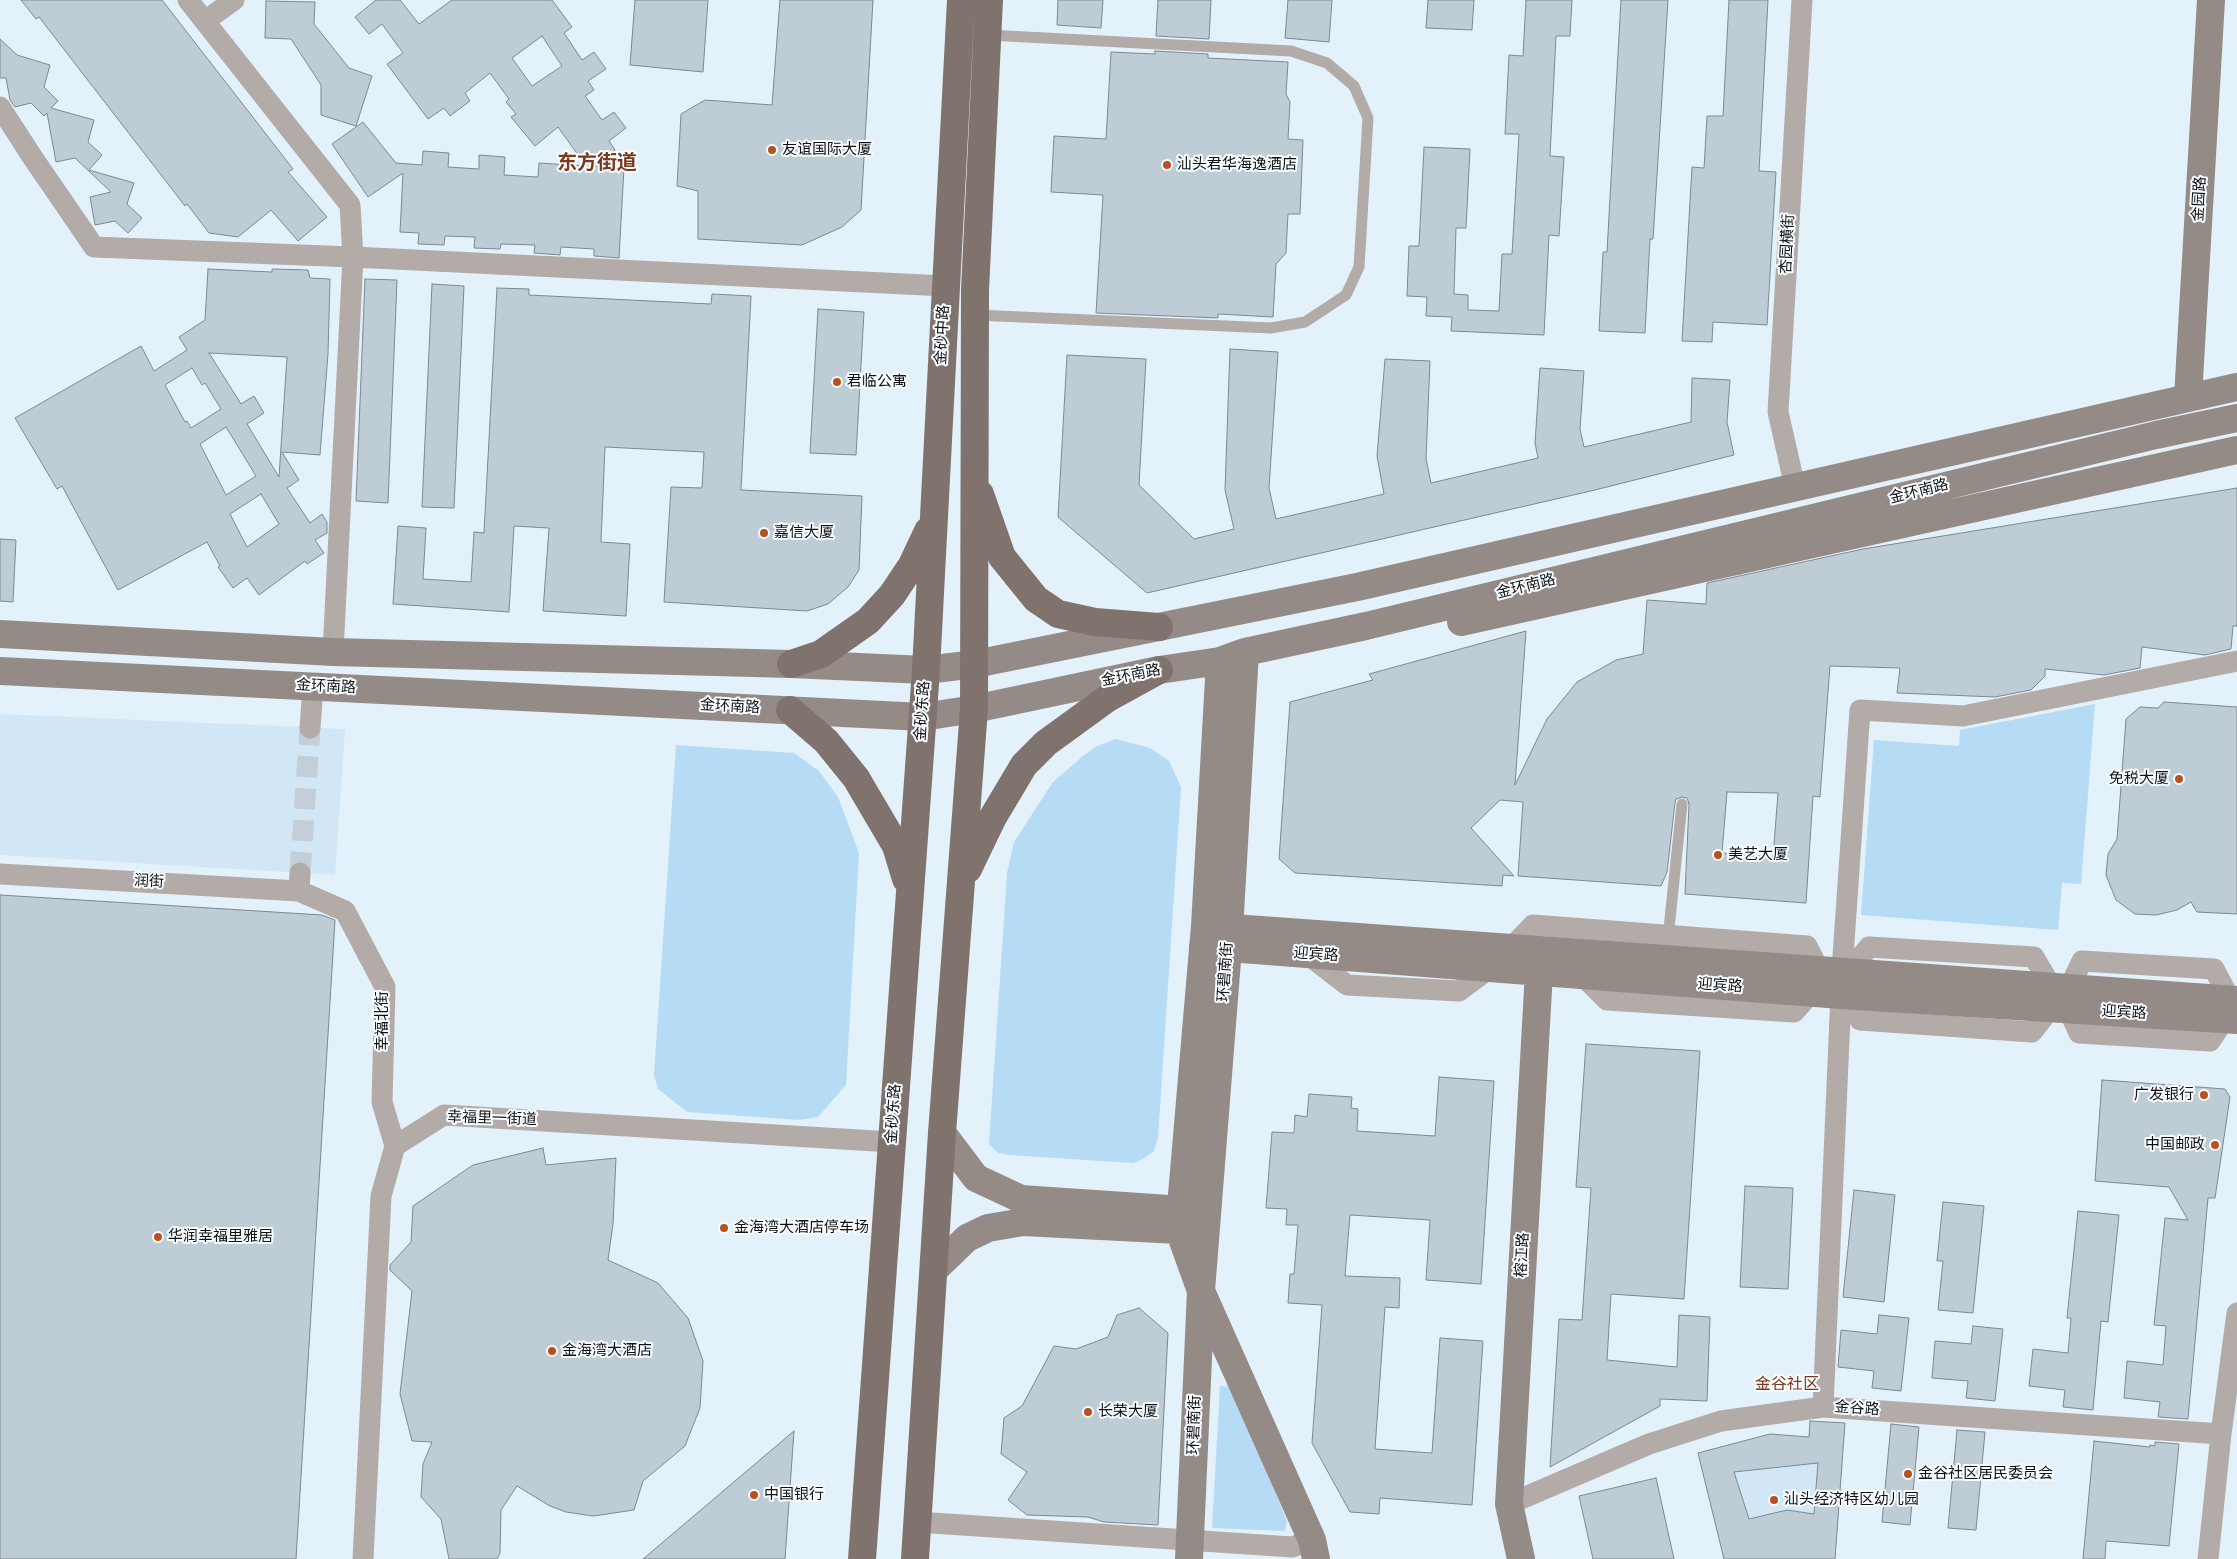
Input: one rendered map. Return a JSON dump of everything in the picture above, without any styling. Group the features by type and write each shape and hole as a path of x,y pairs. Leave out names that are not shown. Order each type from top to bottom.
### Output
{"main road":[{"name":"金砂中路","path":"926,670 961,0"},
{"name":"金砂中路","path":"974,709 975,315 989,0"},
{"path":"974,478 1002,557 1036,599 1058,614 1095,622 1159,627"},
{"path":"791,664 821,654 868,621 892,595 912,565 934,518"},
{"name":"金砂东路","path":"862,1559 926,670"},
{"path":"962,882 993,817 1024,764 1046,742 1108,698 1159,670"},
{"path":"915,1559 935,1269 942,1133 974,709"},
{"path":"790,710 826,741 856,778 896,846 910,892"}],"street":[{"path":"188,0 350,205 352,257 333,652"},
{"path":"205,21 234,0"},
{"name":"杏园横街","path":"1795,487 1778,412 1802,0"},
{"name":"金园路","path":"2188,397 2211,0"},
{"path":"0,106 32,158 94,247 352,257 945,286"},
{"path":"0,634 333,652 791,664 926,670 975,664 1357,587 2237,387"},
{"name":"金环南路","path":"0,671 923,717 974,709 1159,670 1220,661 1253,650 1366,626 2146,438 2237,418"},
{"path":"1253,650 1288,660 2237,450"},
{"name":"环碧南街","path":"1190,1550 1201,1291 1193,1221 1216,937 1253,650"},
{"name":"环碧南街","path":"1216,937 1220,661"},
{"path":"1823,1407 1835,983 1860,710 1963,716 2237,661"},
{"path":"310,728 313,687"},
{"name":"润街","path":"0,874 299,882"},
{"name":"幸福北街","path":"299,882 345,911 385,987 382,1102 395,1146"},
{"path":"1511,948 1533,925 1664,947"},
{"name":"迎宾路","path":"1216,937 1511,948 1540,961 1583,976 1835,983 2232,1009"},
{"name":"迎宾路","path":"1216,937 1307,954 1490,968 1664,947 1835,983"},
{"name":"榕江路","path":"1521,1559 1509,1504 1540,961"},
{"path":"1835,983 1860,1020 2032,1032 2060,998 2079,1033 2210,1041 2232,1009"},
{"name":"迎宾路","path":"2060,998 2156,1014 2232,1009"},
{"path":"2156,1014 2175,1039"},
{"name":"幸福里一街道","path":"395,1146 444,1115 892,1142"},
{"path":"942,1133 976,1178 1021,1199 1193,1221"},
{"path":"363,1559 381,1196 395,1146"},
{"path":"935,1269 967,1238 988,1228 1023,1222 1193,1221"},
{"path":"1201,1291 1314,1550"},
{"path":"2208,1559 2221,1434 2237,1313"},
{"name":"金谷路","path":"1509,1504 1649,1444 1721,1421 1823,1407 2221,1434"},
{"path":"917,1522 1190,1550 1292,1547 1314,1550"}],"lane":[{"path":"975,315 1271,328 1306,322 1346,295 1359,267 1368,118 1354,86 1327,63 1291,51 988,36"},
{"path":"1664,947 1682,804"}],"shaded area":[{"path":"2095,704 2081,884 2062,883 2058,930 1861,915 1874,740 1959,746 1960,730"},
{"path":"0,714 345,729 335,875 0,855"},
{"path":"1116,739 1150,748 1169,761 1181,787 1158,1138 1154,1151 1133,1163 998,1153 989,1144 1007,873 1014,842 1053,782 1097,746"},
{"path":"676,745 794,753 819,771 838,797 859,853 846,1085 818,1117 799,1120 687,1112 658,1089 654,1075"},
{"path":"1220,1386 1232,1387 1287,1521 1285,1531 1212,1528"},
{"name":"汕头经济特区幼儿园","path":"1810,1421 1845,1423 1835,1559 1724,1559 1698,1453 1770,1434 1808,1437"}],"building":[{"path":"21,0 162,0 293,169 288,172 327,217 298,241 271,210 238,237 209,233 187,204 185,206 39,17 36,19"},
{"path":"376,0 400,0 419,24 452,0 552,0 572,27 564,33 582,60 594,52 606,69 588,81 594,90 585,96 602,120 614,112 626,128 609,141 615,150 592,166 624,168 619,258 594,256 594,249 561,247 560,255 534,253 535,245 501,244 500,249 474,248 475,237 445,236 444,245 418,244 419,233 400,232 403,173 368,197 332,144 363,122 396,163 422,165 423,151 449,153 448,167 479,169 479,155 505,157 504,175 538,177 539,163 586,166 558,127 535,146 511,117 516,114 506,102 509,99 490,73 465,93 470,101 450,116 444,108 428,119 387,64 403,53 382,24 369,34 355,17","holes":["542,36 562,66 532,86 512,58"]},
{"path":"635,0 708,0 703,72 630,65"},
{"name":"友谊国际大厦","path":"780,0 873,0 861,210 842,227 802,245 698,239 698,191 677,186 681,114 705,100 772,105"},
{"path":"1058,0 1103,0 1101,28 1057,25"},
{"path":"1158,0 1211,0 1209,39 1156,36"},
{"path":"1288,0 1332,0 1329,42 1285,38"},
{"path":"1428,0 1474,0 1472,30 1426,28"},
{"path":"1526,0 1572,0 1570,36 1556,36 1550,156 1564,157 1559,236 1549,235 1544,335 1451,331 1452,317 1426,316 1427,297 1407,296 1409,246 1419,246 1424,147 1470,149 1466,228 1456,228 1454,294 1468,295 1468,310 1499,311 1502,254 1512,254 1519,134 1505,134 1509,55 1523,56"},
{"path":"1621,0 1668,0 1653,239 1650,239 1645,333 1599,331 1603,252 1607,252"},
{"path":"1729,0 1768,0 1759,171 1776,172 1767,325 1713,322 1712,342 1682,341 1692,167 1704,168 1707,116 1723,116"},
{"path":"266,1 315,2 314,24 349,68 372,76 356,126 321,115 321,85 291,39 265,38"},
{"path":"0,39 17,55 50,65 44,87 58,101 51,108 94,120 88,142 102,155 89,170 134,183 127,204 142,218 128,233 115,221 95,225 90,197 111,192 75,158 56,162 47,113 44,116 31,103 15,107 10,100 6,78 0,78"},
{"name":"汕头君华海逸酒店","path":"1155,51 1208,54 1208,58 1288,62 1286,94 1290,102 1288,139 1303,140 1300,214 1288,214 1286,253 1276,264 1273,317 1218,314 1218,318 1096,313 1103,195 1051,192 1054,136 1106,139 1111,52 1155,54"},
{"path":"208,269 272,272 272,269 308,270 310,278 330,279 328,354 320,455 282,452 299,480 287,488 310,523 322,514 327,522 327,533 315,540 324,553 307,564 305,561 259,595 247,578 233,588 218,567 220,566 207,542 118,590 62,486 57,489 15,418 141,346 154,371 187,350 179,337 205,320","holes":["209,353 287,357 279,477 247,424 264,413 254,396 241,404","192,368 202,385 205,383 221,409 191,428 187,421 185,422 165,385","226,427 256,476 226,495 200,444","261,494 279,524 247,547 230,514"]},
{"path":"365,279 397,280 388,503 356,501"},
{"path":"432,284 464,286 454,508 422,507"},
{"path":"497,288 529,289 529,295 711,304 712,294 751,296 741,490 862,496 859,570 848,587 828,604 807,611 664,602 671,487 702,488 704,452 605,447 601,542 630,544 626,616 543,611 549,528 514,526 509,612 393,604 398,526 426,528 423,579 471,582 474,532 484,533"},
{"name":"君临公寓","path":"818,309 864,312 856,455 810,453"},
{"path":"1230,349 1278,352 1269,488 1276,519 1384,494 1377,456 1385,359 1430,361 1426,459 1431,483 1538,458 1535,443 1540,368 1584,371 1580,429 1584,447 1691,422 1692,378 1730,380 1727,422 1734,455 1595,490 1147,593 1058,517 1067,355 1146,359 1139,485 1194,539 1234,529 1225,490"},
{"path":"2237,488 2237,626 2233,626 2231,649 2205,655 2142,647 2140,668 2104,675 2045,669 2045,676 2031,690 1995,697 1897,693 1900,668 1830,666 1820,797 1813,796 1806,903 1685,894 1689,804 1687,798 1682,797 1676,799 1675,803 1667,872 1661,886 1518,876 1523,802 1500,800 1471,828 1514,876 1503,875 1502,886 1295,873 1279,859 1290,702 1373,680 1369,674 1526,631 1515,785 1547,719 1577,682 1616,660 1643,654 1647,600 1706,604 1707,583 1863,549","holes":["1727,792 1778,793 1773,857 1722,853"]},
{"path":"0,539 16,540 13,602 0,601"},
{"name":"免税大厦","path":"2164,702 2237,707 2237,914 2197,912 2191,902 2177,910 2156,915 2135,914 2116,900 2106,875 2108,854 2117,839 2126,719 2140,707 2158,708"},
{"name":"华润幸福里雅居","path":"0,895 322,915 335,920 296,1559 0,1559"},
{"path":"1586,1044 1700,1051 1684,1299 1611,1294 1607,1360 1677,1367 1679,1315 1710,1317 1707,1401 1660,1399 1660,1406 1550,1467 1559,1319 1582,1320 1591,1188 1576,1187"},
{"path":"1439,1077 1494,1081 1481,1284 1426,1280 1430,1220 1350,1215 1345,1276 1400,1278 1399,1308 1385,1307 1375,1449 1432,1453 1440,1338 1483,1341 1472,1505 1380,1498 1379,1514 1350,1512 1312,1443 1322,1305 1288,1303 1290,1274 1294,1274 1298,1225 1286,1225 1287,1209 1266,1208 1272,1132 1294,1133 1295,1115 1307,1117 1309,1094 1352,1097 1351,1108 1358,1109 1357,1131 1435,1136"},
{"path":"2102,1080 2225,1089 2230,1097 2215,1198 2208,1198 2188,1419 2158,1417 2160,1402 2124,1398 2127,1361 2163,1365 2166,1326 2154,1325 2165,1218 2188,1220 2169,1187 2095,1181"},
{"name":"金海湾大酒店","path":"543,1148 546,1165 616,1158 613,1224 608,1260 658,1283 688,1318 703,1361 700,1408 685,1446 643,1481 634,1510 593,1516 566,1512 550,1506 517,1486 501,1510 500,1553 497,1559 449,1559 441,1519 421,1497 423,1464 432,1442 412,1441 400,1394 412,1291 390,1270 390,1265 411,1242 413,1206 473,1165"},
{"path":"1745,1186 1793,1188 1788,1289 1740,1287"},
{"path":"1854,1190 1895,1195 1884,1302 1843,1297"},
{"path":"1943,1202 1984,1206 1973,1313 1938,1310 1943,1261 1937,1261"},
{"path":"2078,1211 2119,1215 2108,1322 2101,1321 2093,1410 2063,1407 2065,1390 2029,1386 2033,1349 2068,1353 2071,1318 2067,1318"},
{"name":"长荣大厦","path":"1139,1308 1168,1333 1158,1525 1104,1522 1088,1517 1027,1515 1008,1500 1027,1472 1001,1454 1004,1418 1022,1406 1054,1346 1076,1349 1108,1337 1117,1315"},
{"path":"1879,1315 1909,1318 1901,1391 1872,1388 1874,1371 1838,1367 1841,1330 1877,1334"},
{"path":"1973,1326 2003,1329 1995,1401 1966,1398 1968,1381 1932,1378 1935,1341 1971,1344"},
{"name":"汕头经济特区幼儿园","path":"1810,1421 1845,1423 1835,1559 1724,1559 1698,1453 1770,1434 1809,1437","holes":["1818,1463 1814,1514 1787,1510 1749,1519 1734,1472"]},
{"path":"1891,1424 1919,1427 1910,1525 1882,1522"},
{"path":"1957,1430 1985,1432 1976,1530 1948,1528"},
{"name":"中国银行","path":"794,1431 785,1559 643,1559"},
{"path":"2094,1441 2150,1447 2150,1445 2155,1446 2155,1442 2179,1444 2169,1546 2106,1541 2105,1559 2083,1559"},
{"path":"1656,1478 1674,1559 1593,1559 1579,1496"}],"tunnel":[{"path":"300,873 310,728"}],"place":[{"name":"友谊国际大厦","path":"772,150"},
{"name":"汕头君华海逸酒店","path":"1167,165"},
{"name":"君临公寓","path":"837,382"},
{"name":"嘉信大厦","path":"764,533"},
{"name":"免税大厦","path":"2179,779"},
{"name":"美艺大厦","path":"1718,855"},
{"name":"广发银行","path":"2204,1095"},
{"name":"中国邮政","path":"2215,1145"},
{"name":"金海湾大酒店停车场","path":"724,1228"},
{"name":"华润幸福里雅居","path":"158,1237"},
{"name":"金海湾大酒店","path":"552,1351"},
{"name":"长荣大厦","path":"1088,1412"},
{"name":"金谷社区居民委员会","path":"1908,1474"},
{"name":"中国银行","path":"754,1495"},
{"name":"汕头经济特区幼儿园","path":"1774,1500"}],"district":[{"name":"东方街道","path":"597,164"},
{"name":"金谷社区","path":"1787,1385"}]}
